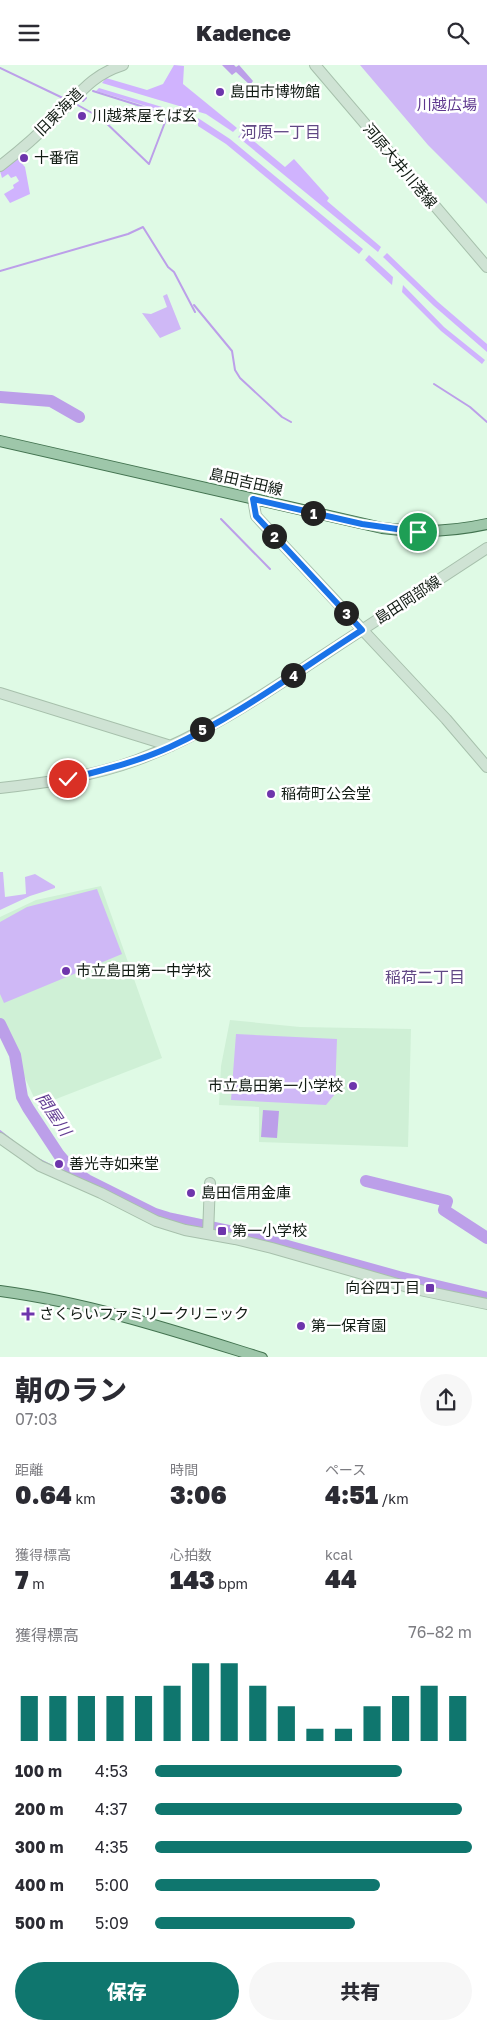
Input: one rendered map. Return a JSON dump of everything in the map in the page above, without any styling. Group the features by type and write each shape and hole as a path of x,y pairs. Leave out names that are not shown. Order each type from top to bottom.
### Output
{"main road":[{"name":"島田吉田線","path":"0,441 362,524 398,530 442,531 487,524"},
{"path":"0,1291 46,1297 95,1309 262,1357"}],"street":[{"name":"旧東海道","path":"0,166 39,133 90,81 111,69 123,65"},
{"name":"河原大井川港線","path":"315,65 487,267"},
{"path":"253,499 256,516 446,719 487,767"},
{"name":"島田岡部線","path":"0,788 81,775 135,761 171,747 246,706 487,548"},
{"path":"0,693 171,747"},
{"path":"0,1138 40,1166 101,1193 156,1221 208,1229 415,1289 487,1304"},
{"path":"208,1229 210,1183"}],"shaded area":[{"path":"174,65 184,66 183,84 237,128 233,132 206,114 102,83 106,78 147,90 163,84"},
{"path":"222,65 234,65 236,67 239,65 253,81 250,85 236,72 232,75"},
{"path":"99,88 162,107 166,112 96,91"},
{"path":"198,118 230,139 363,249 359,254 226,144 198,126"},
{"path":"243,132 285,167 294,159 329,198 327,201 381,247 378,252 238,137"},
{"path":"17,158 25,167 30,194 10,203 4,194 14,188 13,185 19,181 16,176 11,178 8,174 2,178 0,171"},
{"path":"387,253 438,302 487,344 487,352 434,306 383,257"},
{"path":"369,255 393,277 392,285 365,260"},
{"path":"403,285 444,327 485,360 482,364 441,331 402,292"},
{"name":"市立島田第一中学校","path":"101,886 162,1058 38,1106 0,1024 0,917 36,900"},
{"path":"230,1020 300,1027 411,1029 408,1147 259,1142 259,1107 219,1105 221,1066"},
{"path":"263,1110 279,1111 277,1138 261,1137"}],"green space":[{"name":"川越広場","path":"360,65 487,65 487,204 428,145"},
{"path":"167,294 181,329 160,338 142,313 151,314 167,307 163,296"},
{"path":"0,872 3,872 5,897 26,894 25,877 35,874 55,886 55,888 30,896 0,910"},
{"path":"97,889 122,954 4,1003 0,994 0,922 27,907"},
{"path":"236,1034 337,1039 335,1094 326,1105 231,1100"}],"waterway":[{"path":"0,68 67,100"},
{"path":"74,103 101,118 149,164 167,117 166,114 93,91"},
{"path":"83,101 86,98"},
{"path":"0,271 128,234 143,227 168,267 174,272 195,312"},
{"path":"194,305 232,351 235,370 240,378 282,417 291,422"},
{"path":"434,384 470,407 487,422"},
{"path":"0,397 51,401 79,417"},
{"path":"221,519 270,569"},
{"name":"問屋川","path":"0,1024 15,1055 22,1097 28,1108 59,1155 72,1170 87,1180 155,1214 168,1218 244,1234 399,1277 487,1298"},
{"path":"0,1131 14,1142"},
{"path":"38,1159 52,1166"},
{"name":"問屋川","path":"61,1170 87,1180"},
{"path":"366,1181 447,1201 444,1210 487,1238"}],"place":[{"name":"島田市博物館","path":"220,92"},
{"name":"川越茶屋そば玄","path":"82,116"},
{"name":"十番宿","path":"24,158"},
{"name":"稲荷町公会堂","path":"271,794"},
{"name":"市立島田第一中学校","path":"66,971"},
{"name":"市立島田第一小学校","path":"353,1086"},
{"name":"善光寺如来堂","path":"59,1164"},
{"name":"島田信用金庫","path":"191,1193"},
{"name":"第一小学校","path":"222,1231"},
{"name":"向谷四丁目","path":"430,1288"},
{"name":"さくらいファミリークリニック","path":"28,1314"},
{"name":"第一保育園","path":"301,1326"}],"district":[{"name":"河原一丁目","path":"281,132"},
{"name":"稲荷二丁目","path":"425,977"}],"route":[{"path":"68,779 135,761 171,747 246,706 362,630 256,516 253,499 362,524 418,532"}]}
